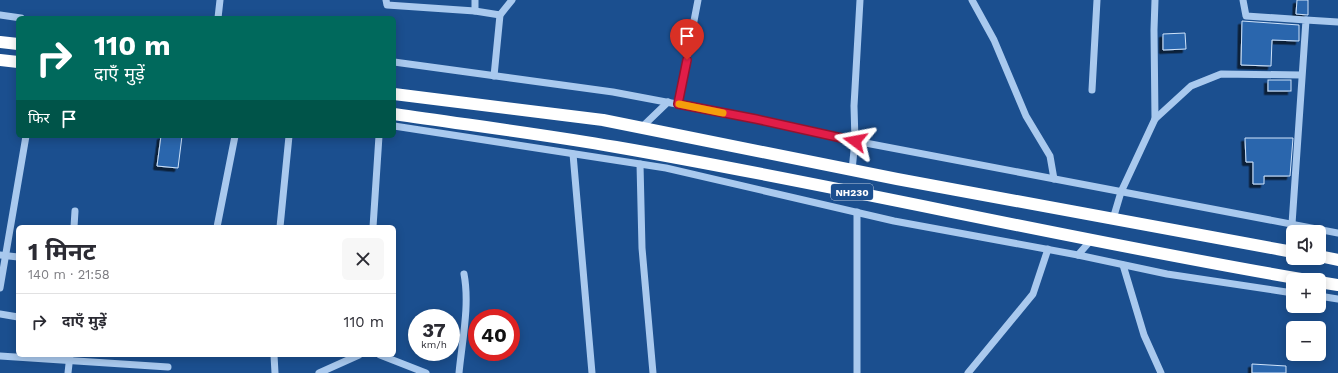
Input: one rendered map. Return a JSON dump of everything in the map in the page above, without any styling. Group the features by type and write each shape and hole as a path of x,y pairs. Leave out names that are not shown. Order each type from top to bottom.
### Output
{"highway":[{"path":"0,42 16,44"},
{"path":"0,60 16,62"},
{"name":"NH230","path":"396,94 603,120 852,170 1286,251"},
{"name":"NH230","path":"396,114 614,146 1198,262 1286,277"},
{"path":"1326,257 1338,260"},
{"path":"1326,283 1338,285"}],"street":[{"path":"218,16 220,0"},
{"path":"386,0 387,5 475,11 500,15"},
{"path":"475,0 475,11"},
{"path":"494,76 500,15 512,0"},
{"path":"678,104 698,0"},
{"path":"852,170 855,141 854,106 860,0"},
{"path":"972,0 994,40 1026,116 1050,156 1054,179"},
{"path":"1092,90 1097,0"},
{"path":"1155,0 1155,120"},
{"path":"1243,0 1246,16 1338,22"},
{"path":"0,15 16,17"},
{"path":"1292,224 1306,20"},
{"path":"396,62 613,92 756,119 855,141 1338,233"},
{"path":"1114,219 1121,192 1155,120 1191,86 1221,74 1302,75"},
{"path":"642,127 668,102"},
{"path":"396,126 666,168 857,212 1167,274 1286,292"},
{"path":"0,288 2,255 26,138"},
{"path":"217,225 236,138"},
{"path":"280,225 290,138"},
{"path":"373,225 379,138"},
{"path":"573,154 592,373"},
{"path":"661,155 666,168"},
{"path":"640,164 642,248 653,373"},
{"path":"74,225 75,211"},
{"path":"857,212 857,373"},
{"path":"1078,255 1091,240"},
{"path":"968,373 1033,294 1048,250"},
{"path":"2,255 16,257"},
{"path":"1123,265 1144,335 1160,373"},
{"path":"459,373 467,297 464,274"},
{"path":"1326,297 1338,299"},
{"path":"0,314 16,316"},
{"path":"0,356 16,356"},
{"path":"34,357 69,358 168,367"},
{"path":"274,357 275,373"},
{"path":"319,373 355,357"},
{"path":"385,357 426,373"},
{"path":"68,373 69,358"}],"building":[{"path":"1297,0 1308,0 1308,15 1296,14"},
{"path":"1242,21 1299,25 1299,41 1272,40 1271,66 1241,65"},
{"path":"1185,33 1186,49 1163,50 1163,34"},
{"path":"1268,80 1291,80 1291,91 1268,91"},
{"path":"161,138 182,138 178,168 157,166"},
{"path":"1245,138 1293,138 1290,176 1264,176 1264,184 1253,184 1253,162 1246,162"},
{"path":"1252,364 1286,366 1286,373 1252,373"}],"slow traffic":[{"path":"679,104 723,113"}],"route":[{"path":"687,60 678,104 756,119 855,141"}]}
